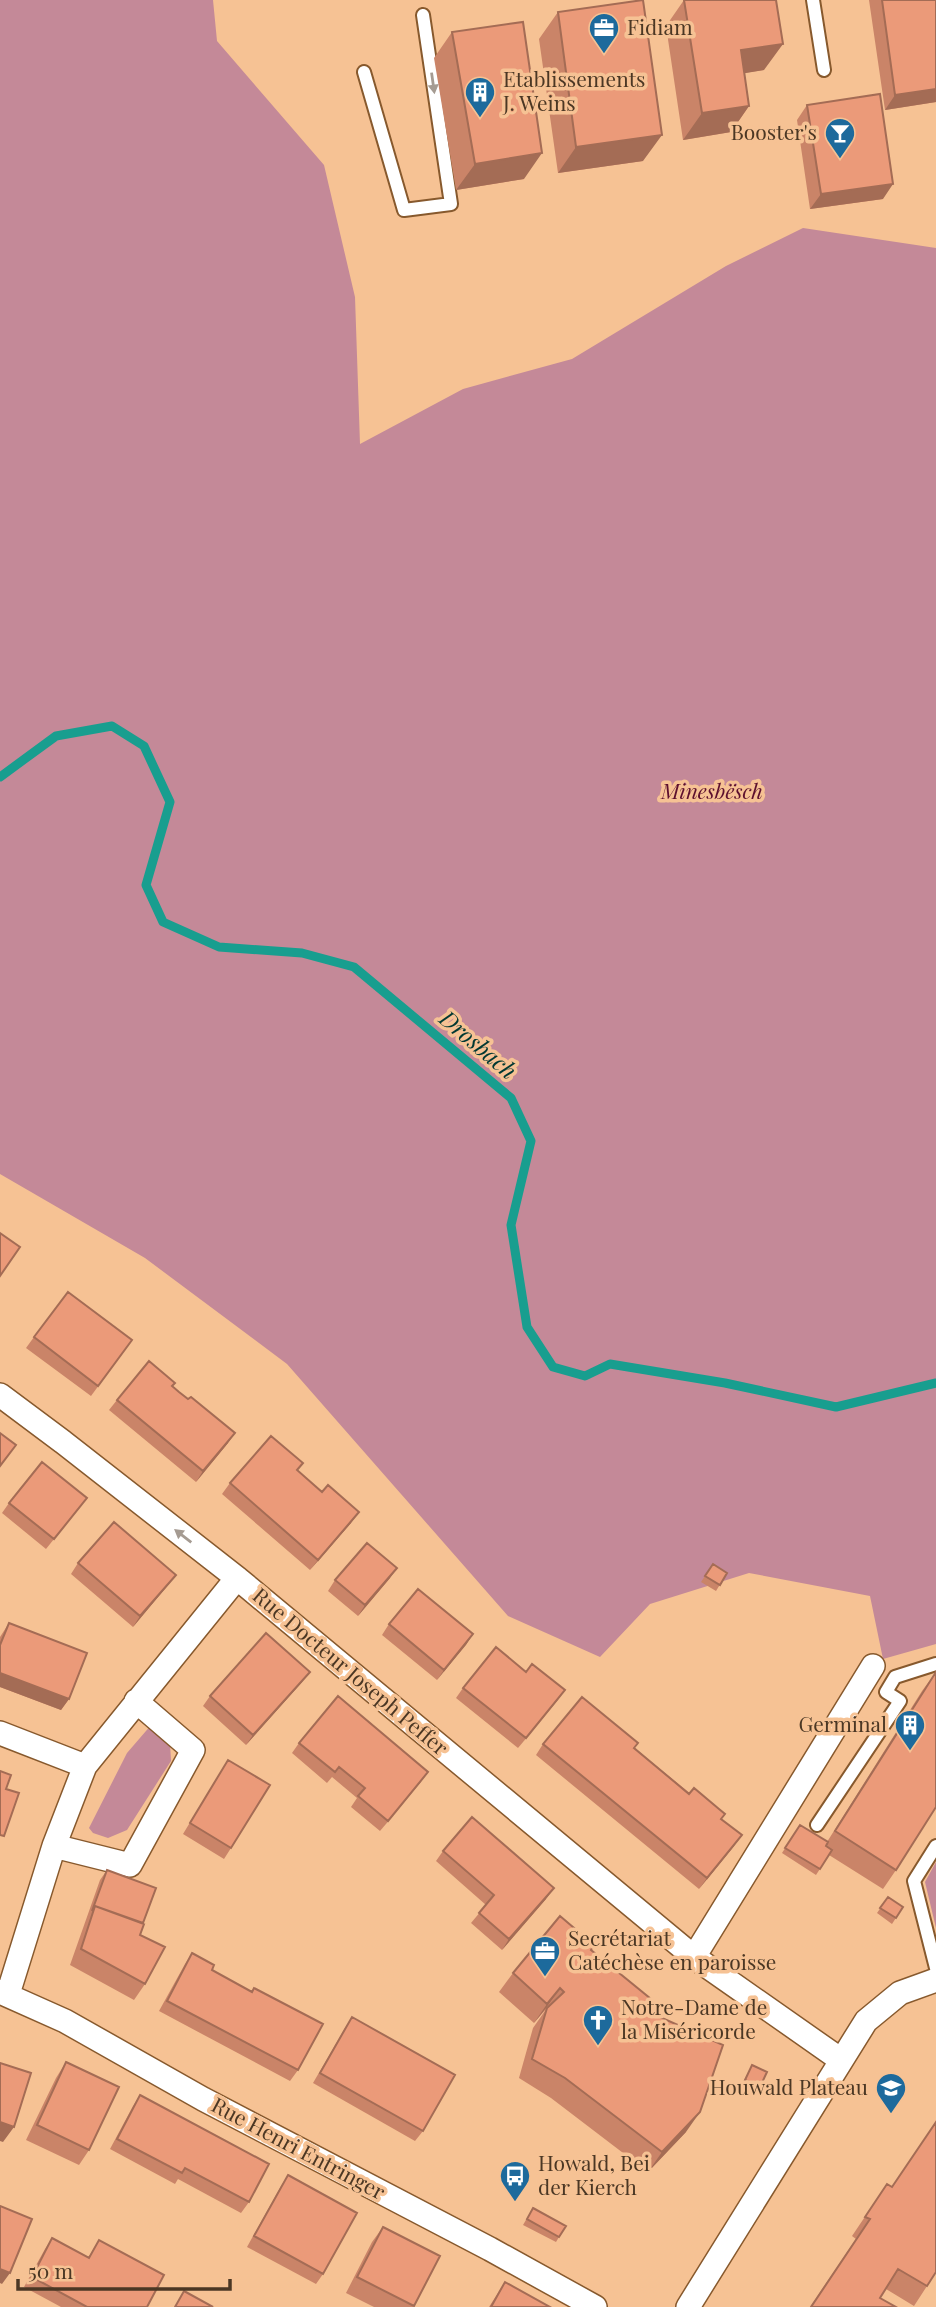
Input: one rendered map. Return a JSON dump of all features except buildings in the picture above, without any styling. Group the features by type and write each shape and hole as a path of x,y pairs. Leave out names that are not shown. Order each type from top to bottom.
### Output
{"street":[{"name":"Rue Docteur Joseph Peffer","path":"0,1395 237,1578 694,1957 841,2060"},
{"path":"4,1993 54,1846 85,1766 237,1578"},
{"path":"694,1957 873,1666"},
{"path":"54,1846 130,1864 193,1749 136,1700"},
{"path":"0,1733 85,1766"},
{"path":"688,2307 866,2021 900,1993 936,1980"},
{"name":"Rue Henri Entringer","path":"4,1993 65,2021 203,2099 490,2249 588,2305"}],"lane":[{"path":"813,0 824,70"},
{"path":"363,72 404,210 451,204 423,15"},
{"path":"817,1825 900,1701 886,1692 895,1677 936,1664"},
{"path":"873,1666 895,1677"},
{"path":"936,1846 914,1881 936,1968"}],"green space":[{"name":"Minesbësch","path":"0,0 213,0 217,41 324,165 355,297 360,444 463,389 572,359 726,266 803,228 936,248 936,1644 883,1659 870,1596 749,1573 650,1604 600,1657 508,1616 287,1364 145,1258 0,1174"},
{"path":"152,1724 170,1743 171,1761 127,1830 108,1838 93,1833 89,1828 127,1753"},
{"path":"936,1862 936,1928 925,1882"}],"waterway":[{"name":"Drosbach","path":"0,777 56,736 112,726 144,746 170,802 146,885 163,922 219,947 302,953 354,967 511,1098 531,1141 511,1225 527,1327 553,1367 585,1376 610,1364 725,1383 836,1407 936,1383"}],"place":[{"name":"Fidiam","path":"604,55"},
{"name":"Etablissements J. Weins","path":"480,119"},
{"name":"Booster's","path":"840,160"},
{"name":"Germinal","path":"910,1752"},
{"name":"Secrétariat Catéchèse en paroisse","path":"545,1978"},
{"name":"Notre-Dame de la Miséricorde","path":"598,2047"},
{"name":"Houwald Plateau","path":"891,2115"},
{"name":"Howald, Bei der Kierch","path":"515,2203"}]}
